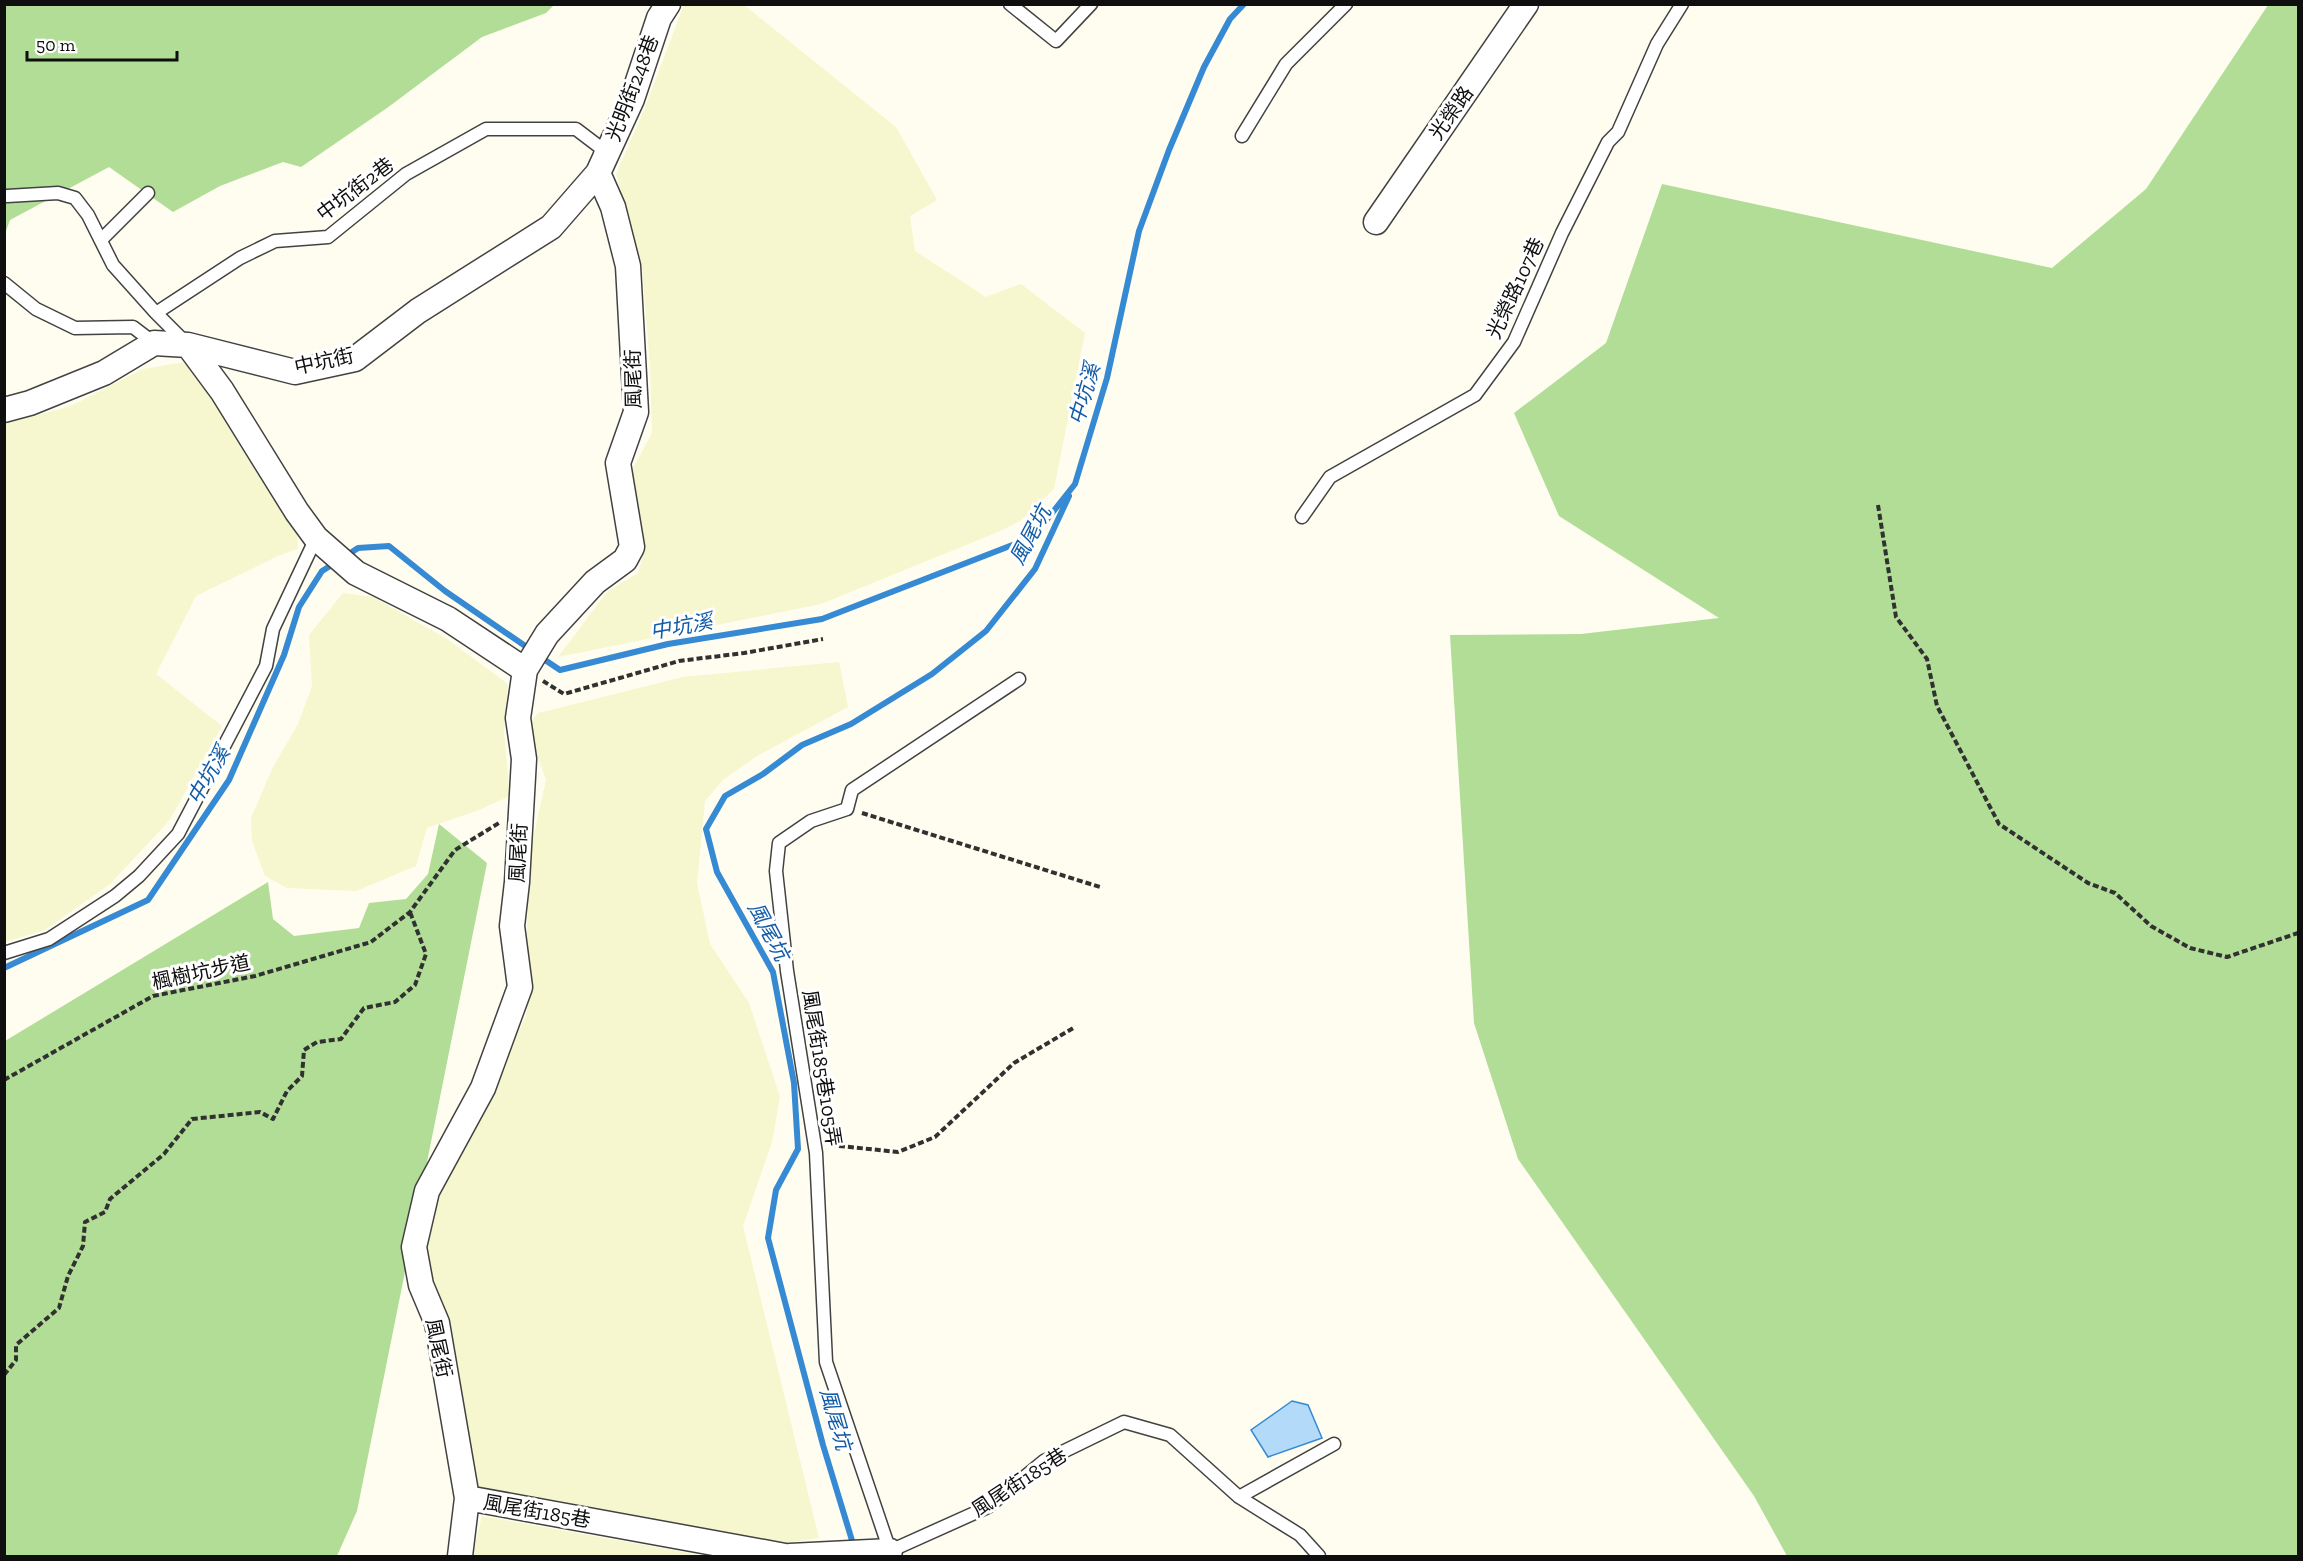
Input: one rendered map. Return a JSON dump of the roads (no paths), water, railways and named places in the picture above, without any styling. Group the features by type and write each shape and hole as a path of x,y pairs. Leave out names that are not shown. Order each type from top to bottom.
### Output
{"street":[{"name":"光明街248巷","path":"598,173 632,99 659,18 668,4"},
{"name":"光榮路","path":"1376,222 1518,8"},
{"name":"中坑街","path":"154,343 188,345 295,372 355,359 418,311 551,226 598,173"},
{"name":"風尾街","path":"460,1557 467,1498 437,1323 421,1285 414,1247 427,1191 483,1088 520,987 512,926 517,882 524,759 518,718 525,670 547,634 595,582 625,560 632,547 618,463 636,412 628,266 613,207 598,173"},
{"path":"4,410 30,403 104,373 154,343"},
{"path":"188,345 222,391 297,512 316,538 356,573 448,619 525,670"},
{"name":"風尾街185巷","path":"467,1498 785,1557"},
{"path":"790,1557 840,1556 890,1551"}],"lane":[{"path":"1010,4 1056,41 1091,4"},
{"path":"1242,136 1286,64 1346,4"},
{"name":"光榮路107巷","path":"1302,517 1330,477 1475,395 1514,342 1567,223 1608,142 1617,132 1657,44 1682,4"},
{"name":"中坑街2巷","path":"156,313 240,258 274,241 328,237 406,174 486,129 576,129 601,148 598,173"},
{"path":"6,196 58,193 75,198 113,266 188,345"},
{"path":"100,240 148,193"},
{"path":"4,283 36,309 75,327 133,327 154,343"},
{"path":"4,953 49,939 115,896 139,876 178,834 266,666 273,629 316,538"},
{"name":"風尾街185巷105弄","path":"890,1551 826,1362 814,1144 786,960 776,871 778,843 811,821 847,809 852,790 1019,679"},
{"name":"風尾街185巷","path":"890,1551 988,1507 1044,1461 1124,1422 1170,1435 1239,1497 1300,1535 1319,1557"},
{"path":"1239,1497 1334,1444"}],"water":[{"path":"1292,1401 1308,1405 1322,1438 1268,1457 1251,1430"}],"waterway":[{"name":"中坑溪","path":"539,656 560,670 668,644 822,619 1015,544 1045,522 1075,484 1107,378 1139,231 1169,150 1204,67 1230,19 1244,4"},
{"name":"風尾坑","path":"854,1547 823,1445 768,1238 776,1190 798,1149 794,1083 773,972 717,872 706,829 725,796 763,774 802,745 851,724 932,674 986,631 1035,569 1069,496"},
{"name":"中坑溪","path":"346,556 358,548 389,546 445,591 531,650"},
{"name":"中坑溪","path":"4,968 148,900 229,780 284,655 299,607 322,571 335,563"}]}
